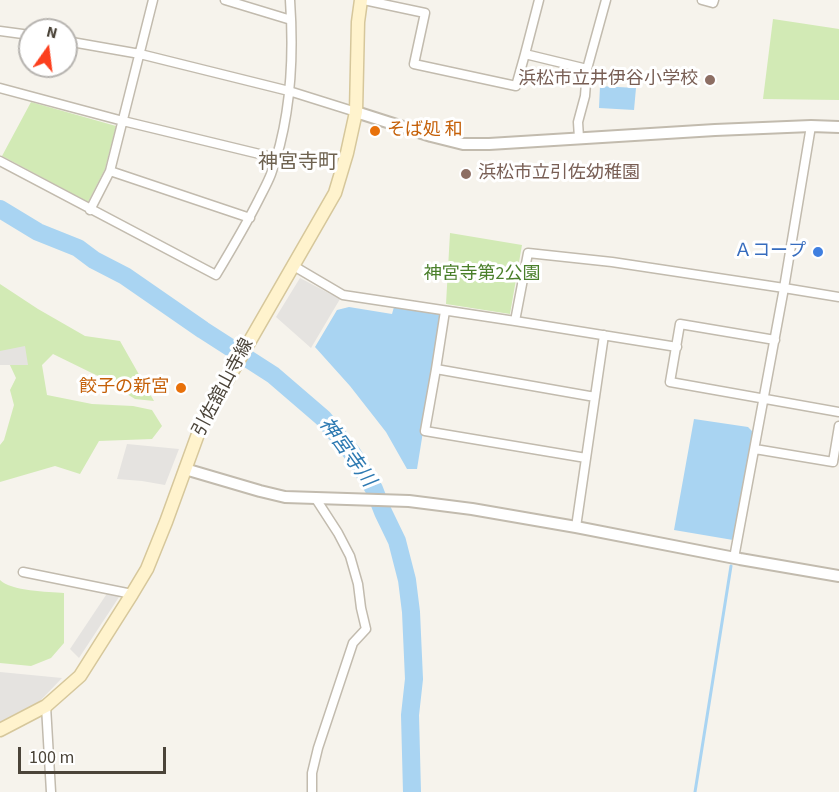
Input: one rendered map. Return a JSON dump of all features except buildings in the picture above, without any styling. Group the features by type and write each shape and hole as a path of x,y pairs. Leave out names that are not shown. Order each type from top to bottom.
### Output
{"main road":[{"name":"引佐舘山寺線","path":"0,730 46,706 80,676 132,594 147,569 198,434 258,323 335,193 348,153 356,112 358,22 363,0"}],"street":[{"path":"90,210 110,171 153,0"},
{"path":"225,0 291,20"},
{"path":"0,161 216,275 250,218 271,176 276,158 289,91 290,0"},
{"path":"363,0 425,13 414,64 516,86 539,0"},
{"path":"579,138 578,122 585,96 587,69 606,0"},
{"path":"702,0 713,3 714,0"},
{"path":"0,31 18,33"},
{"path":"78,43 140,54 289,91 431,136 464,144 715,130 839,127"},
{"path":"525,54 587,69"},
{"path":"0,88 276,158"},
{"path":"734,558 775,340 811,126"},
{"path":"110,171 250,218"},
{"path":"515,321 528,253 612,262 839,297"},
{"path":"292,265 343,295 676,347"},
{"path":"445,311 425,431 586,458"},
{"path":"775,340 680,324 670,382 839,412"},
{"path":"576,526 604,335"},
{"path":"436,369 595,397"},
{"path":"755,449 833,462 839,426"},
{"path":"185,470 285,497 409,501 472,509 576,526 734,558 839,576"},
{"path":"312,792 312,773 318,748 353,644 366,628 350,556 321,499"},
{"path":"23,572 132,594"},
{"path":"46,706 51,792"}],"green space":[{"path":"773,19 839,29 839,100 763,99"},
{"path":"31,102 116,126 105,169 88,202 2,156"},
{"name":"神宮寺第2公園","path":"450,233 522,245 510,314 446,304"},
{"path":"0,284 85,336 120,341 154,401 135,399 100,377 53,354 42,365 47,395 92,404 133,406 152,410 162,426 152,439 99,441 80,474 55,466 0,482 0,445 4,440 14,405 10,390 16,378 9,363 0,361"},
{"path":"0,580 21,589 64,593 64,643 51,658 31,666 0,663"}],"shaded area":[{"path":"300,278 340,299 311,348 276,317"},
{"path":"25,346 28,365 0,365 0,351"},
{"path":"127,444 179,449 165,485 117,479"},
{"path":"108,592 119,597 79,658 70,649"},
{"path":"0,672 62,678 39,702 0,724"}],"water":[{"path":"600,86 636,88 634,110 599,108"},
{"path":"349,307 392,314 394,307 439,314 441,320 417,469 407,469 386,432 350,386 315,347 337,310"},
{"path":"694,419 748,427 754,433 733,540 674,530"}],"waterway":[{"name":"神宮寺川","path":"0,209 38,232 78,248 94,260 125,276 273,375 323,418 352,453 374,489 397,541 407,580 414,679 410,715 412,792"},
{"path":"695,792 731,566"}],"place":[{"name":"浜松市立井伊谷小学校","path":"710,80"},
{"name":"そば処 和","path":"375,131"},
{"name":"浜松市立引佐幼稚園","path":"466,174"},
{"name":"Ａコープ","path":"818,252"},
{"name":"餃子の新宮","path":"181,388"}],"district":[{"name":"神宮寺町","path":"298,164"}]}
